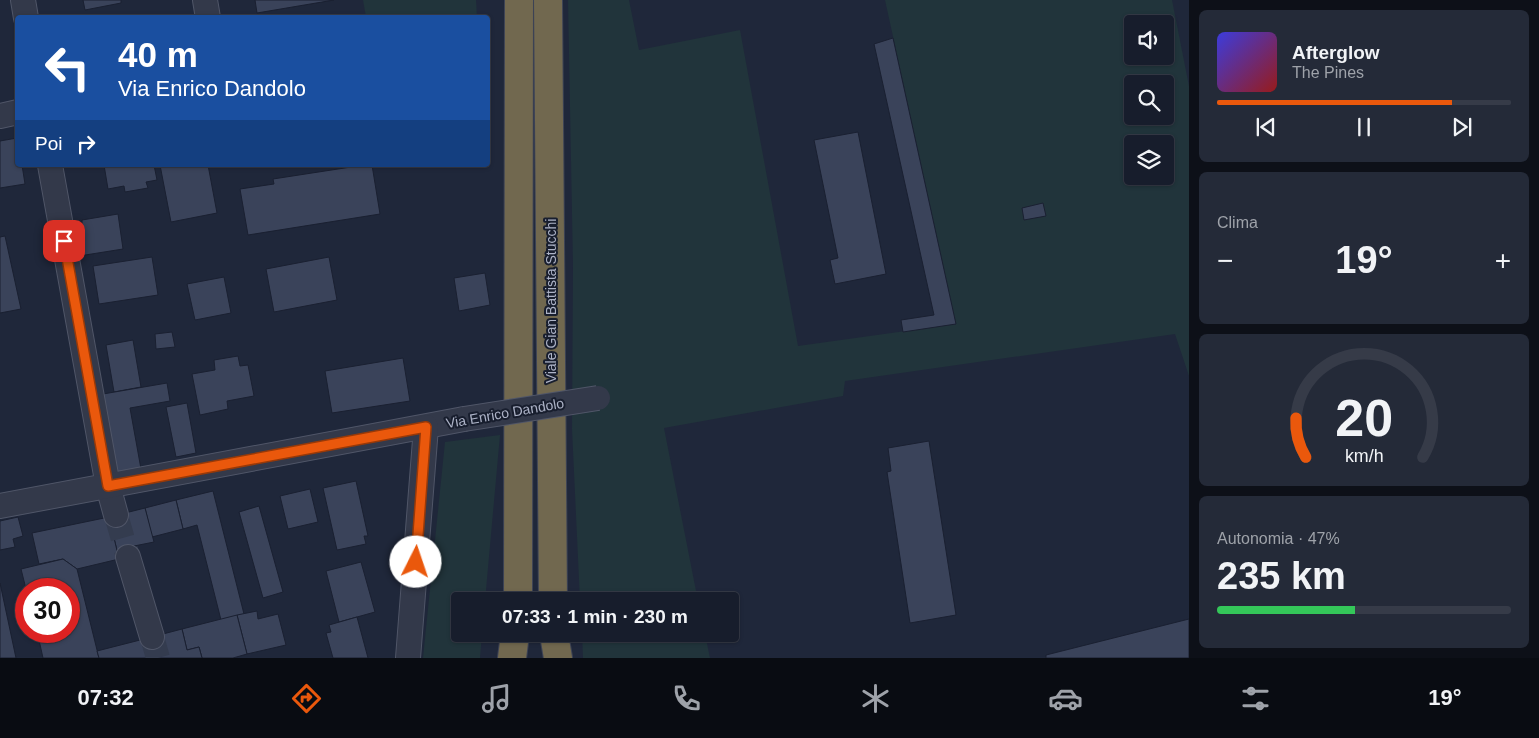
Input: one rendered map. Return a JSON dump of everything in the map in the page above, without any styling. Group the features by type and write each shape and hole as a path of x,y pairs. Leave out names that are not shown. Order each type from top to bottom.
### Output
{"highway":[{"path":"518,592 519,0"},
{"name":"Viale Gian Battista Stucchi","path":"548,0 553,592"},
{"path":"512,658 515,642"},
{"path":"518,642 519,658"},
{"path":"553,658 554,642"},
{"path":"555,642 558,658"}],"street":[{"path":"23,0 26,15"},
{"path":"204,0 207,15"},
{"path":"0,116 15,113"},
{"path":"50,167 108,486 116,515"},
{"name":"Via Enrico Dandolo","path":"0,506 464,419 598,398"},
{"path":"408,658 426,427"},
{"path":"128,557 152,637"}],"shaded area":[{"path":"363,0 476,0 477,15 366,15"},
{"path":"568,0 629,0 639,50 740,30 798,346 956,324 885,0 1172,0 1189,86 1189,376 1175,334 845,381 843,396 664,428 696,592 580,592 572,429 573,266"},
{"path":"500,435 486,592 451,592 451,642 481,642 480,658 423,658 445,442"},
{"path":"582,642 707,642 710,658 583,658"}],"building":[{"path":"83,0 121,0 121,3 85,10"},
{"path":"255,0 334,0 257,13"},
{"path":"893,38 956,324 903,332 901,320 934,315 874,44"},
{"path":"858,132 886,274 835,284 830,260 838,258 814,140"},
{"path":"15,138 15,167 22,167 25,184 0,188 0,141"},
{"path":"104,167 154,167 157,180 146,182 148,188 125,192 124,186 108,189"},
{"path":"160,167 208,167 217,213 171,222"},
{"path":"351,167 372,167 380,214 248,235 240,189 274,184 273,179"},
{"path":"1043,203 1046,216 1024,220 1022,208"},
{"path":"118,214 123,249 79,256 75,227 82,225 82,220"},
{"path":"5,236 21,309 0,313 0,237"},
{"path":"152,257 158,295 99,304 93,266"},
{"path":"329,257 337,300 274,312 266,269"},
{"path":"485,273 490,305 459,311 454,278"},
{"path":"224,277 231,313 195,320 187,284"},
{"path":"172,332 175,347 156,349 155,334"},
{"path":"133,340 141,387 114,392 106,345"},
{"path":"238,356 240,366 248,365 254,396 227,401 228,409 200,415 192,374 215,370 214,360"},
{"path":"403,358 410,401 332,413 325,371"},
{"path":"167,383 170,401 130,408 141,469 117,473 103,394"},
{"path":"187,403 196,453 176,457 166,407"},
{"path":"929,441 956,615 910,623 887,472 891,471 888,448"},
{"path":"356,481 368,536 364,536 366,544 337,550 323,488"},
{"path":"310,489 318,522 288,529 280,496"},
{"path":"213,491 244,614 221,620 197,525 183,529 176,500"},
{"path":"176,500 183,529 152,537 145,508"},
{"path":"259,506 283,592 263,598 239,512"},
{"path":"145,508 154,542 134,546 136,555 119,559 109,517"},
{"path":"18,517 23,536 13,539 15,547 0,550 0,521"},
{"path":"109,517 119,559 77,569 63,559 39,564 32,533"},
{"path":"63,559 77,569 79,578 23,578 21,569"},
{"path":"361,562 375,612 339,622 326,571"},
{"path":"80,581 99,658 43,658 40,643 80,643"},
{"path":"0,583 16,658 0,658"},
{"path":"257,611 258,619 278,614 286,645 247,654 237,615"},
{"path":"237,615 247,654 233,658 202,658 199,647 187,650 182,629"},
{"path":"357,617 368,658 333,658 326,633 331,632 329,625"},
{"path":"1189,619 1189,658 1046,658 1046,655"},
{"path":"182,629 187,650 199,647 202,658 148,658 144,639"},
{"path":"144,639 148,658 99,658 97,651"}],"tunnel":[{"path":"116,515 128,557"},
{"path":"152,637 158,658"}],"route":[{"path":"64,241 108,486 426,427 416,562"}]}
